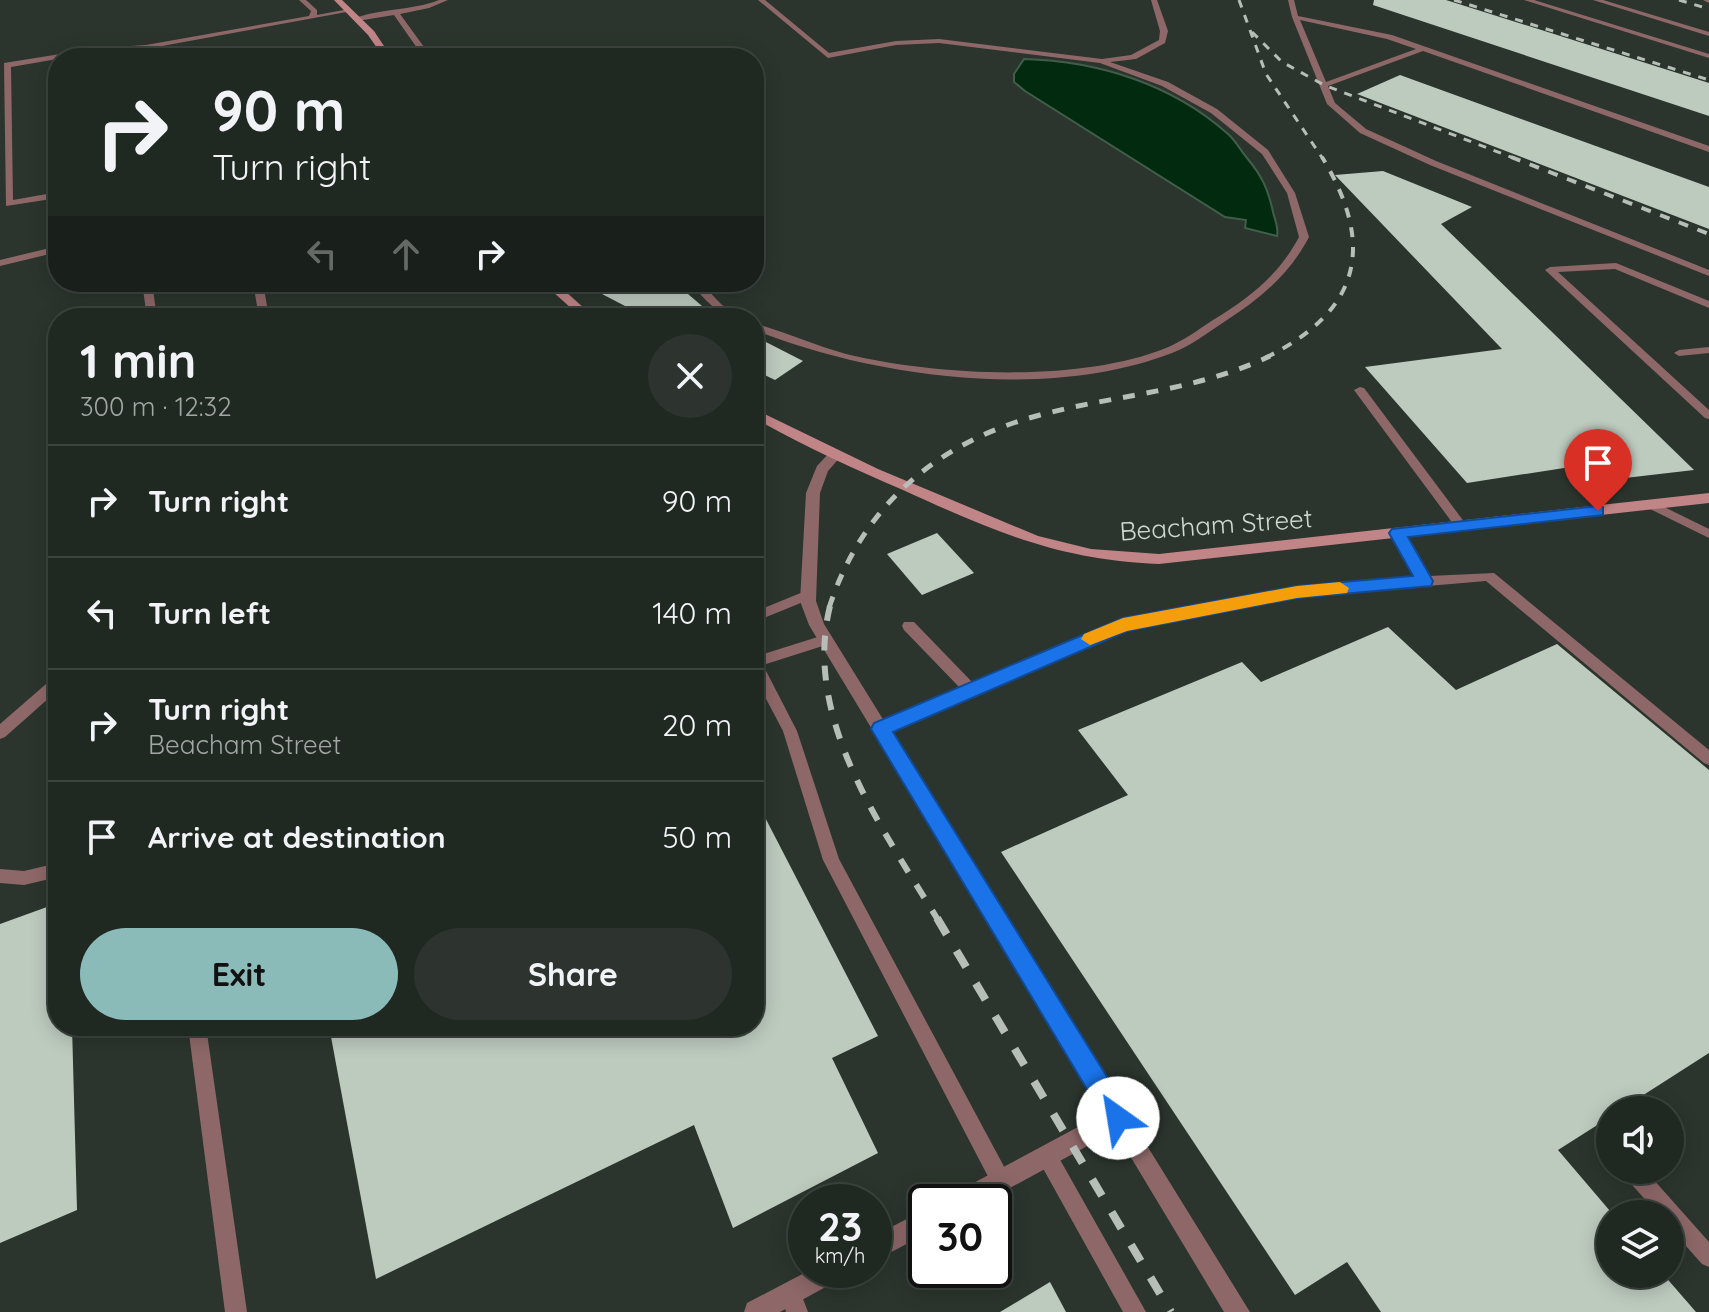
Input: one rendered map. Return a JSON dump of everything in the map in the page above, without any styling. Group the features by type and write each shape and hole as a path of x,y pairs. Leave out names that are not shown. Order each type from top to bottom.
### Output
{"main road":[{"path":"338,0 380,48"},
{"path":"559,292 578,308"},
{"name":"Beacham Street","path":"764,418 835,455 1027,539 1101,557 1159,559 1709,498"}],"street":[{"path":"835,455 822,469 814,485 808,595 811,613 824,640 1238,1312"},
{"path":"995,1184 1118,1118"},
{"path":"756,1312 794,1303 812,1288"}],"lane":[{"path":"302,0 315,11 312,18"},
{"path":"357,19 427,7 445,0"},
{"path":"761,0 828,56 916,41 993,47 1101,61 1165,84 1214,111 1265,152 1291,193 1304,237 1285,270 1251,301 1169,351 1129,363 1054,373 967,374 900,366 807,345 764,330"},
{"path":"1101,61 1133,57 1162,41 1164,31 1154,0"},
{"path":"1291,0 1331,104 1363,131 1433,163 1709,273"},
{"path":"1527,0 1709,56"},
{"path":"1596,0 1709,34"},
{"path":"130,48 349,11"},
{"path":"395,11 421,48"},
{"path":"1295,17 1337,24 1423,49 1709,149"},
{"path":"1324,85 1423,49"},
{"path":"48,58 7,65 5,205 48,197"},
{"path":"0,263 48,251"},
{"path":"1709,305 1616,266 1550,270 1709,416"},
{"path":"704,292 720,308"},
{"path":"1679,353 1709,350"},
{"path":"1360,390 1461,526"},
{"path":"1652,505 1709,534"},
{"path":"1398,533 1425,581"},
{"path":"881,729 1123,625 1297,592 1489,576 1709,759"},
{"path":"764,613 808,595"},
{"path":"909,626 971,690"},
{"path":"764,659 824,640"},
{"path":"764,681 790,731 831,860 1001,1181"},
{"path":"0,733 48,691"},
{"path":"0,876 24,878 48,872"},
{"path":"198,1036 236,1312"},
{"path":"1047,1156 1135,1312"},
{"path":"1644,1184 1709,1257"}],"shaded area":[{"path":"1024,59 1079,65 1133,78 1183,101 1206,117 1231,137 1260,177 1267,190 1277,236 1245,228 1246,220 1225,217 1025,91 1014,82 1014,74"}],"building":[{"path":"1374,0 1446,0 1709,83 1709,116 1373,5"},
{"path":"1400,75 1709,187 1709,229 1357,94"},
{"path":"1383,171 1472,207 1441,224 1694,470 1625,478 1609,461 1467,483 1365,367 1502,349 1335,175"},
{"path":"598,292 686,292 704,308 629,308"},
{"path":"764,341 803,361 775,380 764,375"},
{"path":"937,533 974,573 922,595 887,554"},
{"path":"1388,627 1456,690 1557,644 1709,770 1709,1053 1642,1096 1596,1096 1596,1126 1558,1150 1601,1200 1596,1200 1596,1288 1675,1288 1696,1312 1381,1312 1347,1262 1295,1295 1001,852 1128,795 1078,730 1242,662 1261,682"},
{"path":"764,815 878,1036 832,1058 878,1153 818,1184 788,1184 788,1200 733,1228 694,1125 376,1279 331,1036 764,1036"},
{"path":"48,907 48,1036 72,1036 77,1210 0,1243 0,924"},
{"path":"1050,1282 1066,1312 1000,1312"}],"railway":[{"path":"1239,0 1266,74 1323,159"},
{"path":"1454,0 1709,80"},
{"path":"1679,0 1709,9"},
{"path":"1252,32 1282,62 1324,85 1516,159"},
{"path":"1265,358 1297,340 1322,319 1339,297 1350,273 1353,247 1349,219 1339,189 1322,157"},
{"path":"1511,157 1709,234"},
{"path":"829,608 843,572 861,539 883,509 908,483 968,442 1040,415 1185,385 1270,356"},
{"path":"830,606 824,648 827,690 837,731 872,810 938,920"},
{"path":"937,918 1171,1312"}],"slow traffic":[{"path":"1090,639 1123,625 1297,592 1340,588"}],"route":[{"path":"1118,1118 881,729 1123,625 1297,592 1425,581 1398,533 1598,511"}]}
